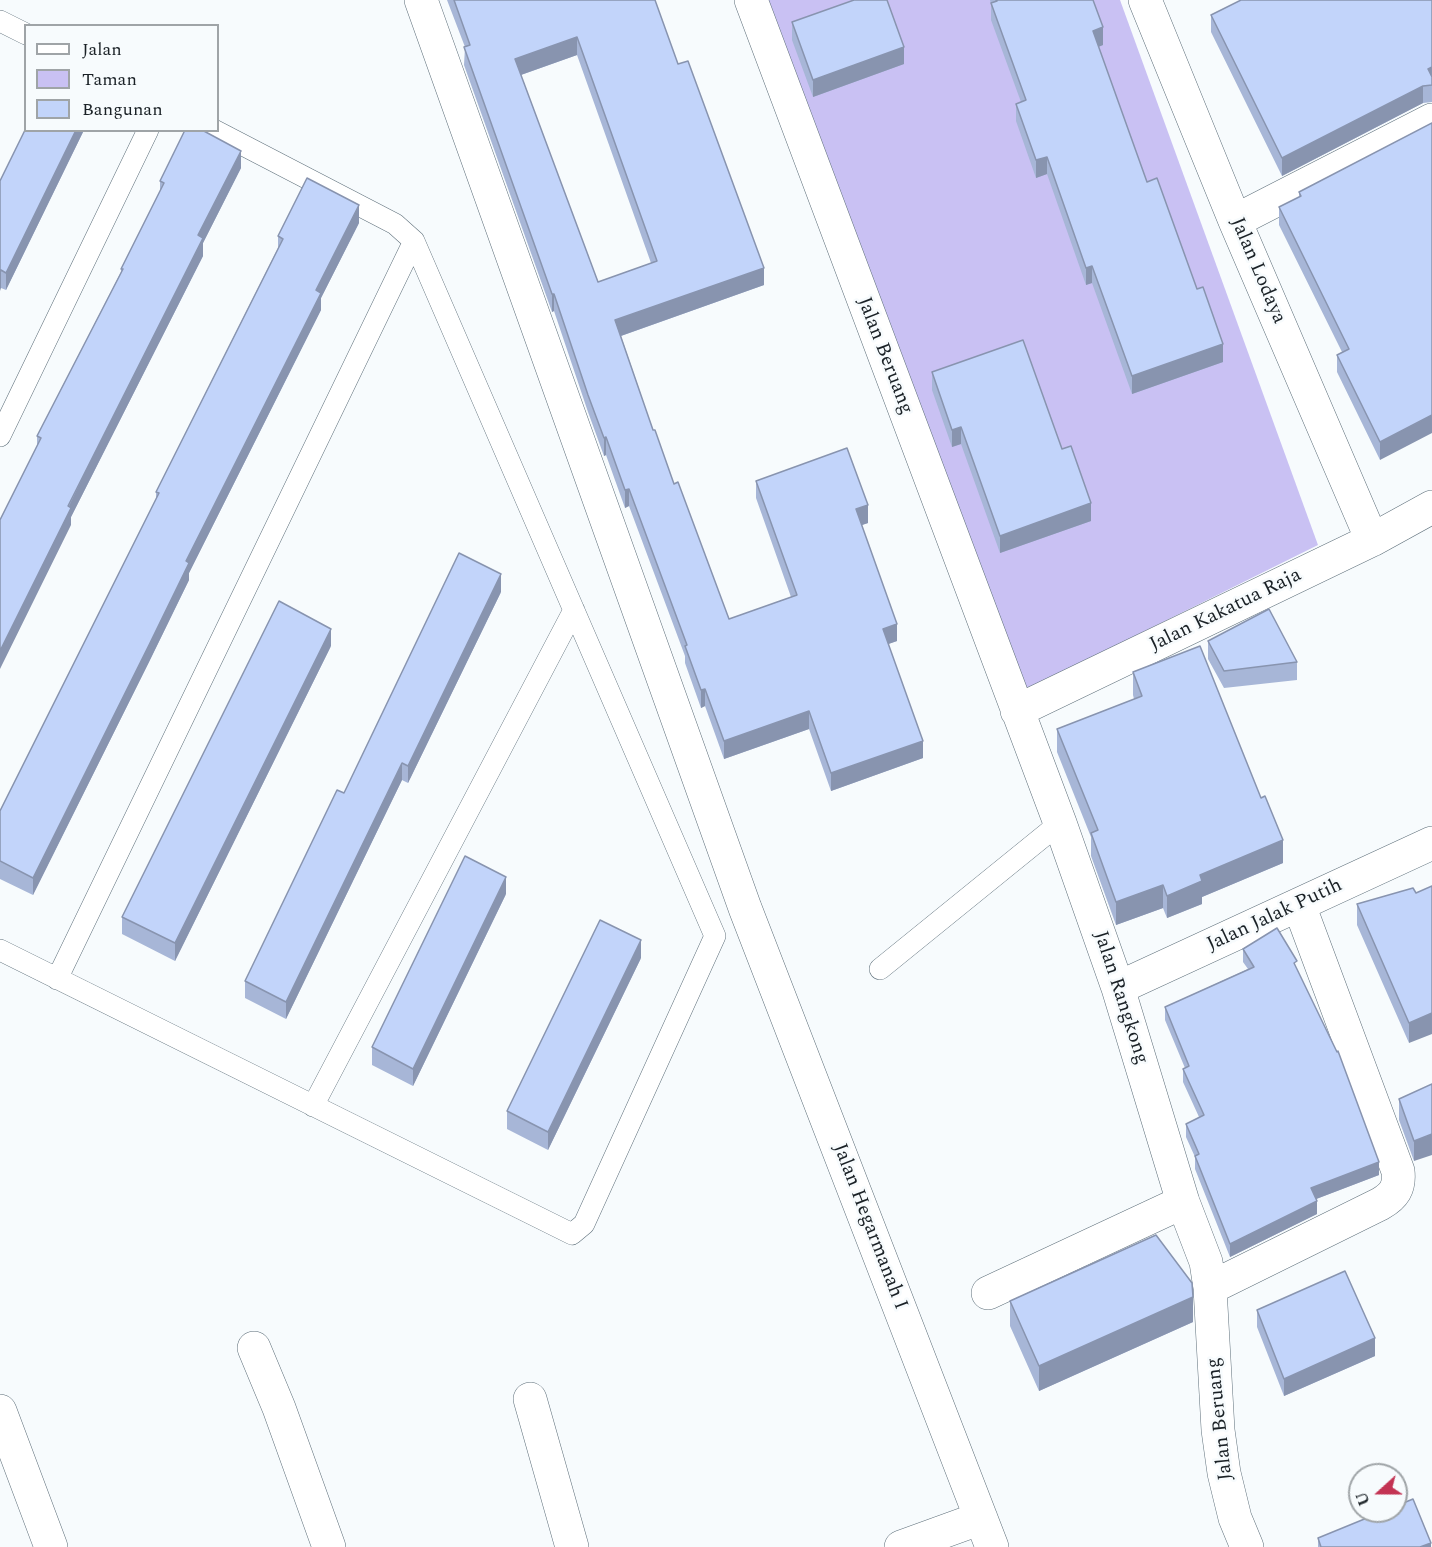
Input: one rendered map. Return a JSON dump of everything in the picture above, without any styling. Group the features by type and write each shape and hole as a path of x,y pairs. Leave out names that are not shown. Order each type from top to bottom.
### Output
{"street":[{"name":"Jalan Hegarmanah I","path":"421,0 745,908 986,1533"},
{"name":"Jalan Beruang","path":"750,0 1017,711"},
{"name":"Jalan Lodaya","path":"1148,1 1235,221 1372,540"},
{"path":"1235,221 1432,120"},
{"name":"Jalan Kakatua Raja","path":"1017,711 1372,540 1432,507"},
{"name":"Jalan Rangkong","path":"1017,711 1060,823 1118,988 1183,1202 1206,1262 1210,1288"},
{"name":"Jalan Jalak Putih","path":"1118,988 1432,843"},
{"path":"1210,1288 1380,1204 1395,1192 1398,1186 1398,1172 1299,905"},
{"path":"988,1293 1183,1202"},
{"name":"Jalan Beruang","path":"1210,1288 1218,1430 1224,1473 1235,1518 1246,1547"},
{"path":"254,1348 279,1408 329,1547"},
{"path":"530,1399 572,1547"},
{"path":"0,1412 51,1547"},
{"path":"901,1547 986,1533"}],"lane":[{"path":"0,21 24,33"},
{"path":"0,436 147,132"},
{"path":"0,950 572,1234 584,1224 715,936 414,241 395,224 218,132"},
{"path":"57,979 414,241"},
{"path":"313,1106 574,610"},
{"path":"880,969 1060,823"}],"green space":[{"path":"751,0 1120,0 1318,545 1012,697"}],"building":[{"path":"454,0 655,0 678,64 688,61 764,268 615,320 653,430 655,430 674,484 678,482 729,619 797,595 756,481 847,448 868,505 856,509 897,624 883,629 923,741 831,773 809,711 724,741 705,689 701,690 685,646 687,645 629,489 625,490 588,395 554,294 552,294 464,47 470,45","holes":["577,37 657,261 598,282 515,59"]},
{"path":"854,0 887,0 904,47 813,80 792,22"},
{"path":"996,0 1093,0 1103,27 1093,31 1147,182 1157,178 1197,289 1203,287 1223,344 1132,376 1092,266 1086,268 1047,157 1036,160 1016,104 1026,100 991,3"},
{"path":"1241,0 1432,0 1432,67 1428,69 1432,77 1432,85 1423,86 1282,158 1211,15"},
{"path":"1432,123 1432,415 1380,442 1337,355 1349,349 1279,207 1301,196 1299,192"},
{"path":"24,132 75,132 6,273 1,270 0,273 0,181"},
{"path":"184,132 206,132 241,151 198,235 203,238 68,506 71,508 0,651 0,520 41,438 37,436 123,269 121,269 164,183 160,181"},
{"path":"307,178 359,205 316,290 321,293 186,561 189,563 33,878 0,861 0,811 283,239 278,236"},
{"path":"1023,340 1062,449 1071,446 1091,503 1000,536 961,427 952,430 932,372"},
{"path":"459,553 501,574 408,766 402,763 286,1002 245,981 337,790 344,793"},
{"path":"279,601 331,629 175,943 122,917"},
{"path":"1269,609 1297,662 1224,671 1208,641"},
{"path":"1200,646 1261,798 1265,796 1283,840 1200,875 1202,881 1167,896 1163,885 1116,902 1091,833 1098,830 1057,729 1142,696 1133,672"},
{"path":"465,856 506,877 413,1069 372,1047"},
{"path":"1432,886 1432,1013 1409,1023 1357,904 1413,888 1416,893"},
{"path":"600,920 641,940 548,1132 507,1111"},
{"path":"1277,928 1297,961 1294,963 1338,1051 1379,1162 1311,1188 1317,1201 1230,1244 1195,1156 1199,1154 1186,1124 1204,1115 1183,1069 1189,1066 1165,1007 1254,967 1243,949"},
{"path":"1432,1084 1432,1134 1414,1141 1399,1099"},
{"path":"1156,1235 1192,1283 1193,1297 1039,1366 1010,1301"},
{"path":"1345,1271 1375,1338 1284,1379 1257,1310"},
{"path":"1413,1499 1431,1543 1420,1547 1321,1547 1318,1538 1355,1523 1408,1523 1408,1501"}]}
